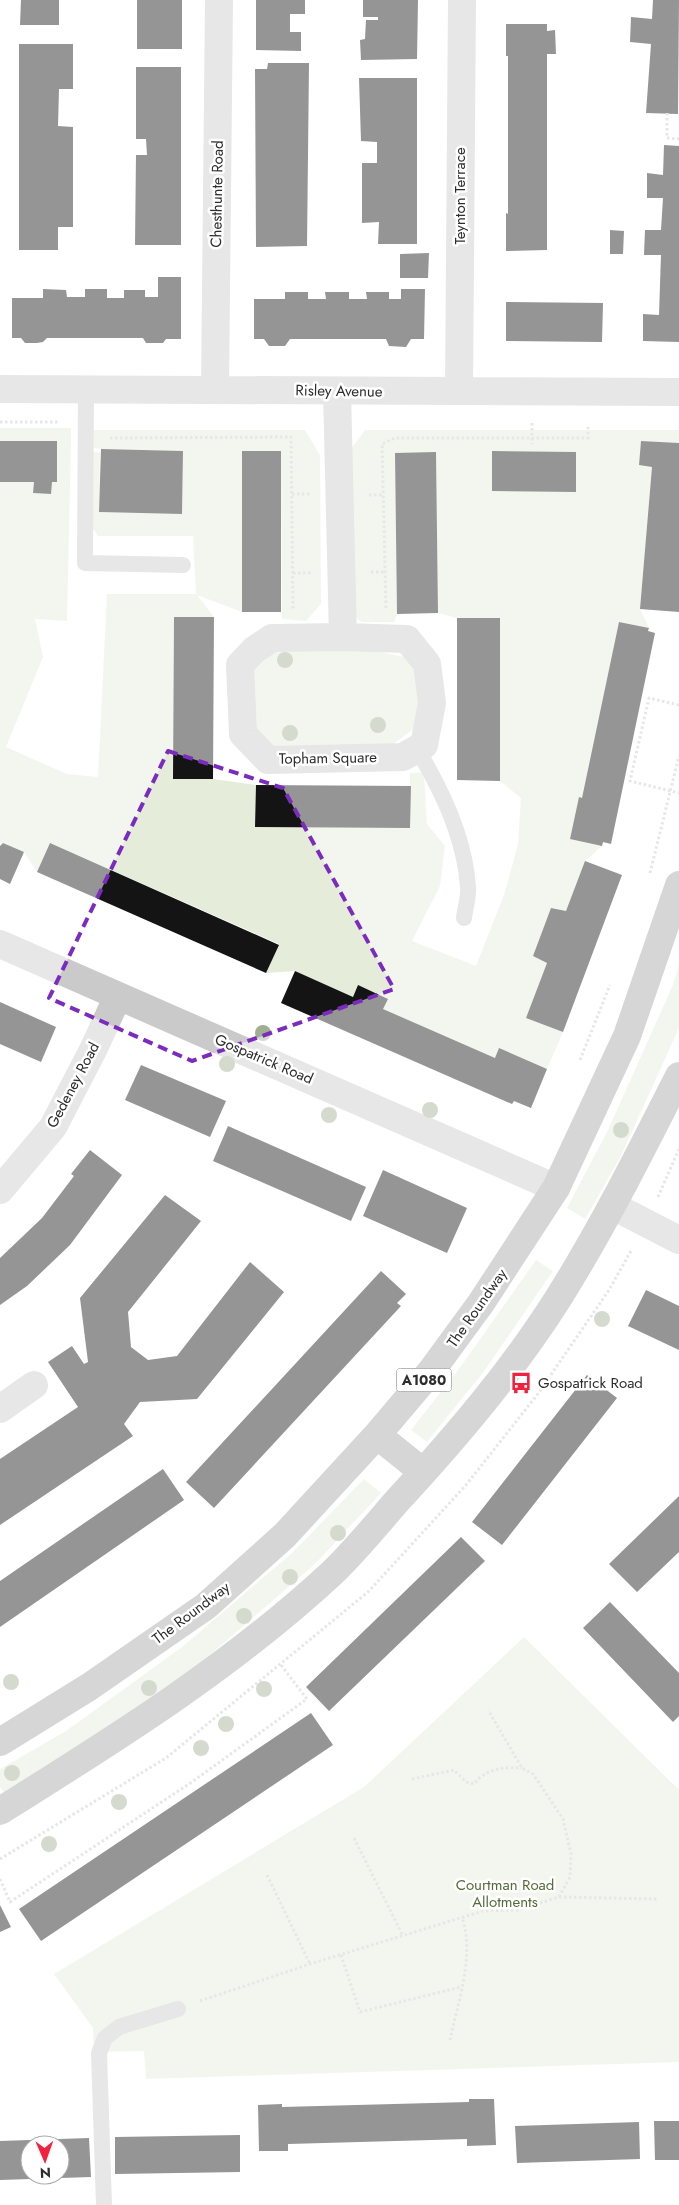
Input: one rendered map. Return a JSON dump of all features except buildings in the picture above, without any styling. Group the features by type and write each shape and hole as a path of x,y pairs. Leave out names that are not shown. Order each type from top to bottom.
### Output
{"main road":[{"name":"The Roundway","path":"0,1742 89,1687 206,1606 285,1535 377,1435 432,1370 481,1303 556,1188 627,1036 679,885"},
{"path":"0,1811 118,1738 235,1655 333,1572 476,1412 518,1356 558,1298 613,1206 679,1076"},
{"path":"377,1435 423,1472"}],"street":[{"name":"Chesthunte Road","path":"215,388 219,0"},
{"name":"Teynton Terrace","path":"459,391 462,0"},
{"name":"Risley Avenue","path":"0,389 215,388 337,392 679,392"},
{"path":"337,392 343,637"},
{"name":"Topham Square","path":"343,637 407,639 427,664 432,704 424,745 402,757 268,760 244,734 240,666 254,650 272,638 343,637"},
{"name":"Gospatrick Road","path":"0,944 556,1188"},
{"name":"Gedeney Road","path":"0,1190 53,1127 93,1050 118,996"},
{"path":"613,1206 679,1240"},
{"path":"0,1409 34,1384"}],"lane":[{"path":"86,390 84,438 85,563 183,565"},
{"path":"417,749 435,778 460,842 468,888 464,918"},
{"path":"104,2205 99,2053 105,2038 119,2027 178,2009"}],"path":[{"path":"667,113 667,138 679,139"},
{"path":"532,423 532,444"},
{"path":"387,639 382,444 395,438 588,438 588,424"},
{"path":"84,438 291,437 293,637"},
{"path":"679,705 648,698 630,781 679,793"},
{"path":"650,875 679,756"},
{"path":"578,1064 611,983"},
{"path":"659,1194 679,1149"},
{"path":"537,1395 609,1290 637,1241"},
{"path":"0,1879 10,1902 189,1784 307,1699 281,1665"},
{"path":"488,1710 522,1768"},
{"path":"412,1779 454,1770 466,1782 474,1784 480,1776 499,1768 522,1768 533,1774 563,1819 569,1839 571,1854 570,1877 559,1897"},
{"path":"354,1838 403,1936"},
{"path":"267,1875 310,1964"},
{"path":"178,2009 310,1964 483,1911 518,1910 559,1897 657,1900"},
{"path":"450,2040 467,1956 468,1932 462,1917"},
{"path":"340,1955 360,2012 461,1987"}],"highlighted area":[{"path":"168,751 283,788 394,989 192,1061 49,998"}],"green space":[{"path":"0,428 71,428 67,621 35,619 43,657 6,747 67,774 98,777 107,594 196,594 193,536 98,536 90,525 91,451 100,453 99,512 182,514 183,451 101,449 91,447 91,430 305,430 320,455 321,604 306,621 282,619 281,451 242,451 242,612 197,595 214,617 174,618 173,778 213,779 256,785 256,827 410,828 410,773 424,772 427,824 445,846 440,886 412,941 476,966 505,892 518,844 521,798 500,781 500,618 457,618 438,613 436,452 395,454 397,614 394,622 362,622 350,614 351,449 365,430 679,430 679,443 641,441 639,465 652,467 640,609 649,628 619,622 582,798 579,798 570,839 602,846 585,861 566,911 551,908 533,956 547,963 526,1018 563,1032 547,1069 500,1049 495,1058 383,1009 387,999 358,986 353,997 295,971 266,973 279,944 50,843 37,872 24,852 0,842 0,482 34,482 33,493 50,494 52,482 57,482 57,441 0,441","holes":["492,451 576,452 576,492 492,491"]},
{"path":"301,646 355,647 404,657 420,679 421,716 412,730 392,745 286,749 264,744 250,720 252,673 261,656"},
{"path":"679,966 679,1028 620,1158 585,1219 567,1208 608,1130 672,987"},
{"path":"536,1260 553,1271 485,1370 427,1442 411,1430 461,1366"},
{"path":"364,1479 381,1493 315,1564 204,1660 81,1748 4,1793 0,1787 0,1769 66,1731 182,1647 292,1553"},
{"name":"Courtman Road Allotments","path":"524,1637 679,1790 679,2062 146,2079 144,2051 94,2052 93,2028 54,1974 364,1787"}],"place":[{"name":"Gospatrick Road","path":"521,1383"}]}
